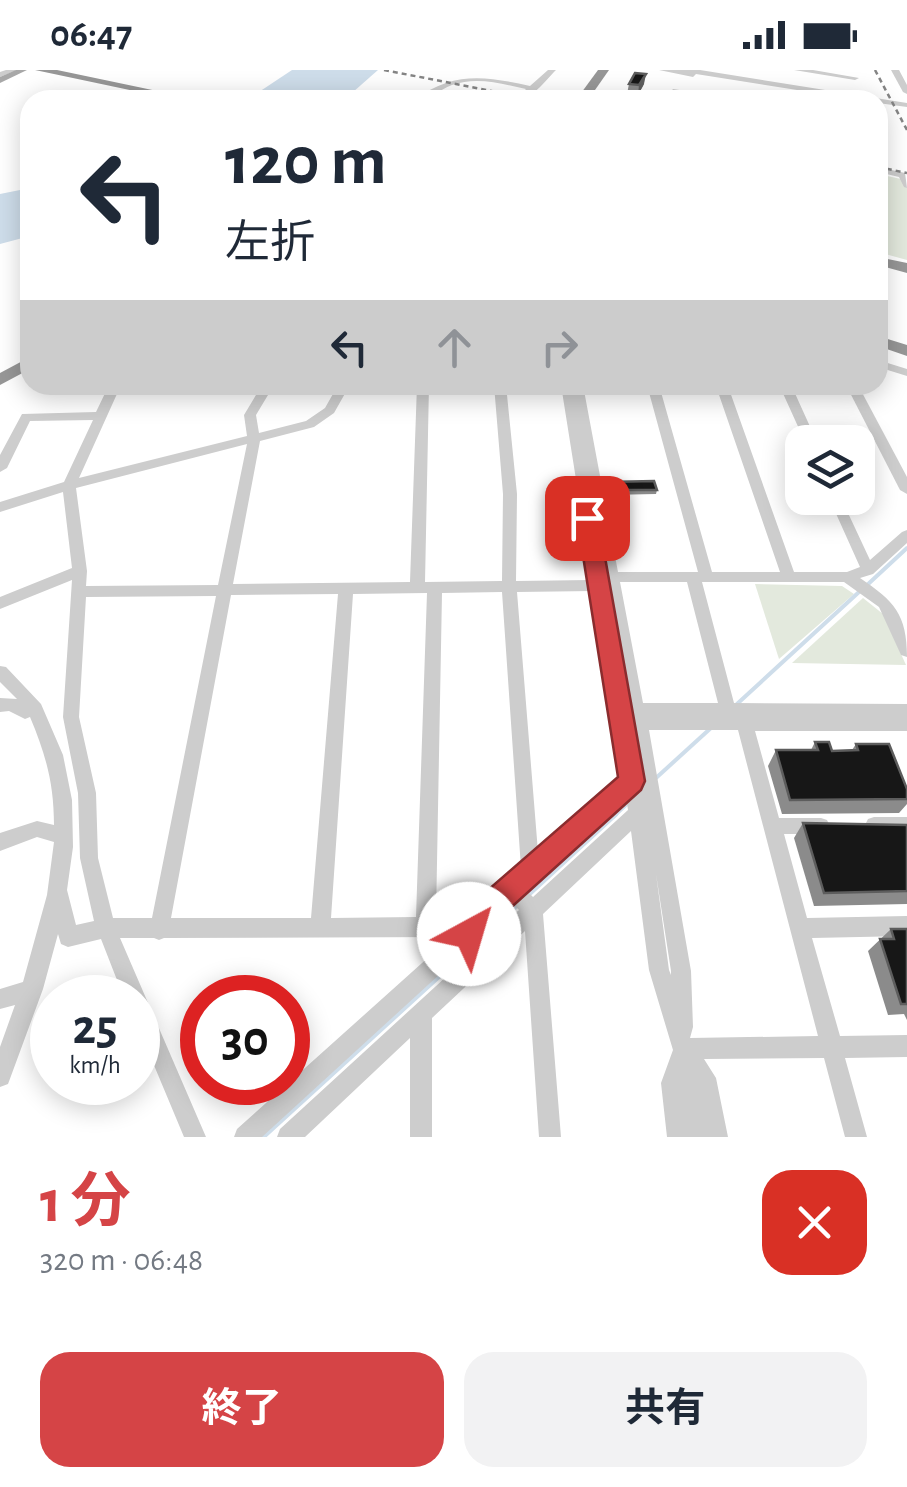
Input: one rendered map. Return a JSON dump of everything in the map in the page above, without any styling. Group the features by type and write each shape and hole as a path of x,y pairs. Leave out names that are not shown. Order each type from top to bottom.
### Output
{"highway":[{"path":"40,70 143,90"},
{"path":"54,70 157,90"}],"main road":[{"path":"0,78 23,70"}],"street":[{"path":"0,78 14,70"},
{"path":"505,83 516,70"},
{"path":"434,90 470,73 534,89 552,70"},
{"path":"664,70 732,76"},
{"path":"686,70 809,90"},
{"path":"798,70 848,74"},
{"path":"895,70 907,92"},
{"path":"111,395 69,485 80,571 72,717 88,793 89,858 106,928 126,975"},
{"path":"159,930 254,440 250,415 262,395"},
{"path":"0,507 69,485 254,440 320,418 339,395"},
{"path":"423,395 426,928"},
{"path":"501,395 510,494 509,586 530,868 522,900 550,1137"},
{"path":"569,395 646,810 659,970 683,1049 696,1137"},
{"path":"579,395 604,581"},
{"path":"656,395 728,716 775,826 856,1137"},
{"path":"725,395 788,576"},
{"path":"793,395 804,425"},
{"path":"857,395 907,490"},
{"path":"0,468 26,417 102,416"},
{"path":"843,515 868,570"},
{"path":"858,585 868,570 907,535"},
{"path":"0,603 80,571"},
{"path":"78,592 346,590 788,576 858,585 884,603 902,626 907,651"},
{"path":"320,928 346,590"},
{"path":"0,672 35,709 58,769 63,836 58,886 37,975"},
{"path":"0,704 11,704 25,712 35,709"},
{"path":"631,718 907,711"},
{"path":"728,716 907,724"},
{"path":"530,868 640,777"},
{"path":"58,886 68,936 106,928 468,926 522,900 646,810"},
{"path":"775,826 907,825"},
{"path":"0,842 37,830 63,836"},
{"path":"288,1137 421,1016 522,900"},
{"path":"249,1136 469,934 468,926"},
{"path":"802,928 907,926"},
{"path":"0,999 30,990"},
{"path":"0,1076 30,999"},
{"path":"421,1016 422,1137"},
{"path":"683,1049 907,1046"},
{"path":"678,1137 672,1083 683,1049"},
{"path":"683,1049 705,1078 717,1137"},
{"path":"160,1056 195,1137"}],"shaded area":[{"path":"888,176 901,179 907,188 907,260 888,255"},
{"path":"755,584 842,586 854,594 779,659"},
{"path":"863,598 883,614 906,665 792,663"}],"water":[{"path":"292,70 378,70 355,90 262,90"},
{"path":"20,190 20,239 0,244 0,194"}],"building":[{"path":"635,73 646,74 639,85 629,84"},
{"path":"654,481 657,490 608,490 607,482"},
{"path":"815,742 829,742 832,751 858,750 856,744 889,744 907,789 907,799 790,800 776,750 818,750"},
{"path":"803,823 907,825 907,891 824,893"},
{"path":"891,929 907,929 907,1004 901,1004 880,939 894,939"}],"waterway":[{"path":"866,586 907,548"},
{"path":"737,704 859,592"},
{"path":"656,778 712,727"},
{"path":"613,817 630,801"},
{"path":"527,896 616,814"},
{"path":"263,1137 516,906"}],"railway":[{"path":"384,70 487,90"},
{"path":"875,70 886,90"},
{"path":"888,94 907,130"},
{"path":"888,169 907,173"}],"route":[{"path":"469,934 468,926 632,781 587,518"}]}
